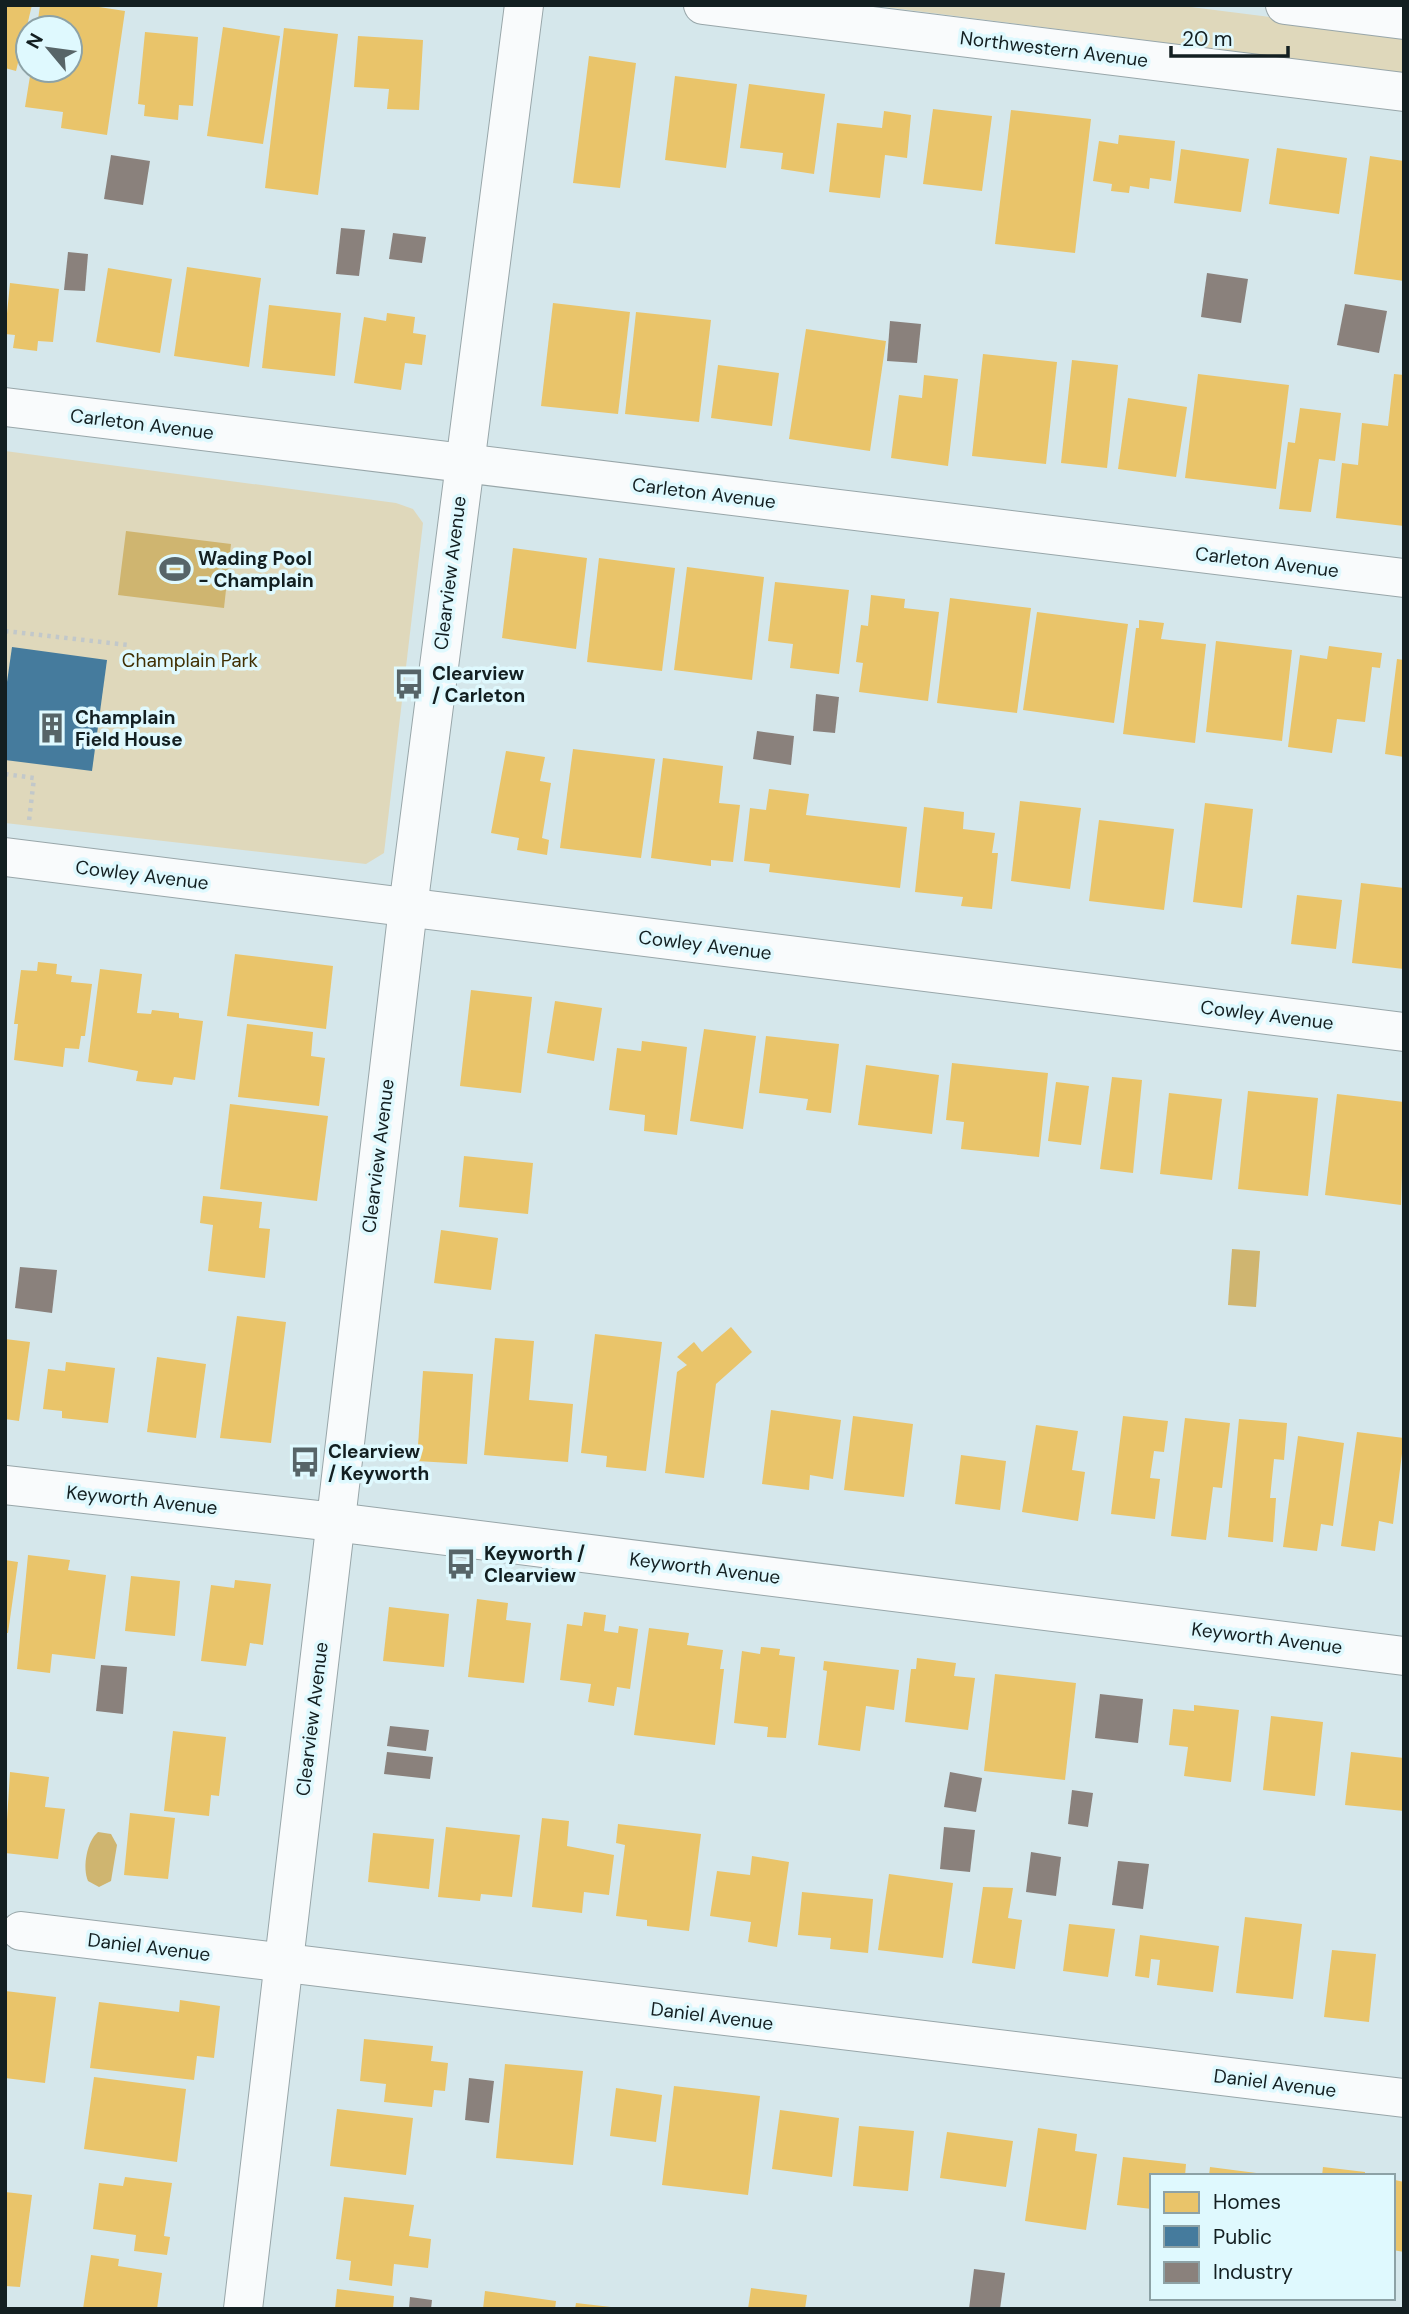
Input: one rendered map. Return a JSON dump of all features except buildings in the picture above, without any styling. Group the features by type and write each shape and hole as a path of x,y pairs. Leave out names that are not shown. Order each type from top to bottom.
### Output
{"street":[{"name":"Clearview Avenue","path":"243,2309 408,908 524,5"},
{"name":"Northwestern Avenue","path":"704,5 1404,92"},
{"path":"1285,5 1404,20"},
{"name":"Carleton Avenue","path":"5,407 1404,579"},
{"name":"Cowley Avenue","path":"15,859 1404,1032"},
{"name":"Keyworth Avenue","path":"5,1485 335,1522 1404,1656"},
{"name":"Daniel Avenue","path":"21,1931 1404,2098"}],"path":[{"path":"5,631 128,645"},
{"path":"5,774 34,778 15,859"}],"green space":[{"path":"869,5 1175,5 1404,34 1404,73"},
{"name":"Champlain Park","path":"5,451 396,503 413,509 423,523 384,853 366,864 5,823"}],"shaded area":[{"name":"Wading Pool - Champlain","path":"126,531 231,544 224,608 118,595"},
{"path":"1232,1249 1260,1251 1256,1307 1228,1305"},
{"path":"98,1832 111,1834 117,1845 111,1881 99,1887 88,1881 85,1869 88,1848"}],"place":[{"name":"Wading Pool - Champlain","path":"175,569"},
{"name":"Clearview / Carleton","path":"409,684"},
{"name":"Champlain Field House","path":"52,728"},
{"name":"Clearview / Keyworth","path":"305,1462"},
{"name":"Keyworth / Clearview","path":"461,1564"}]}
